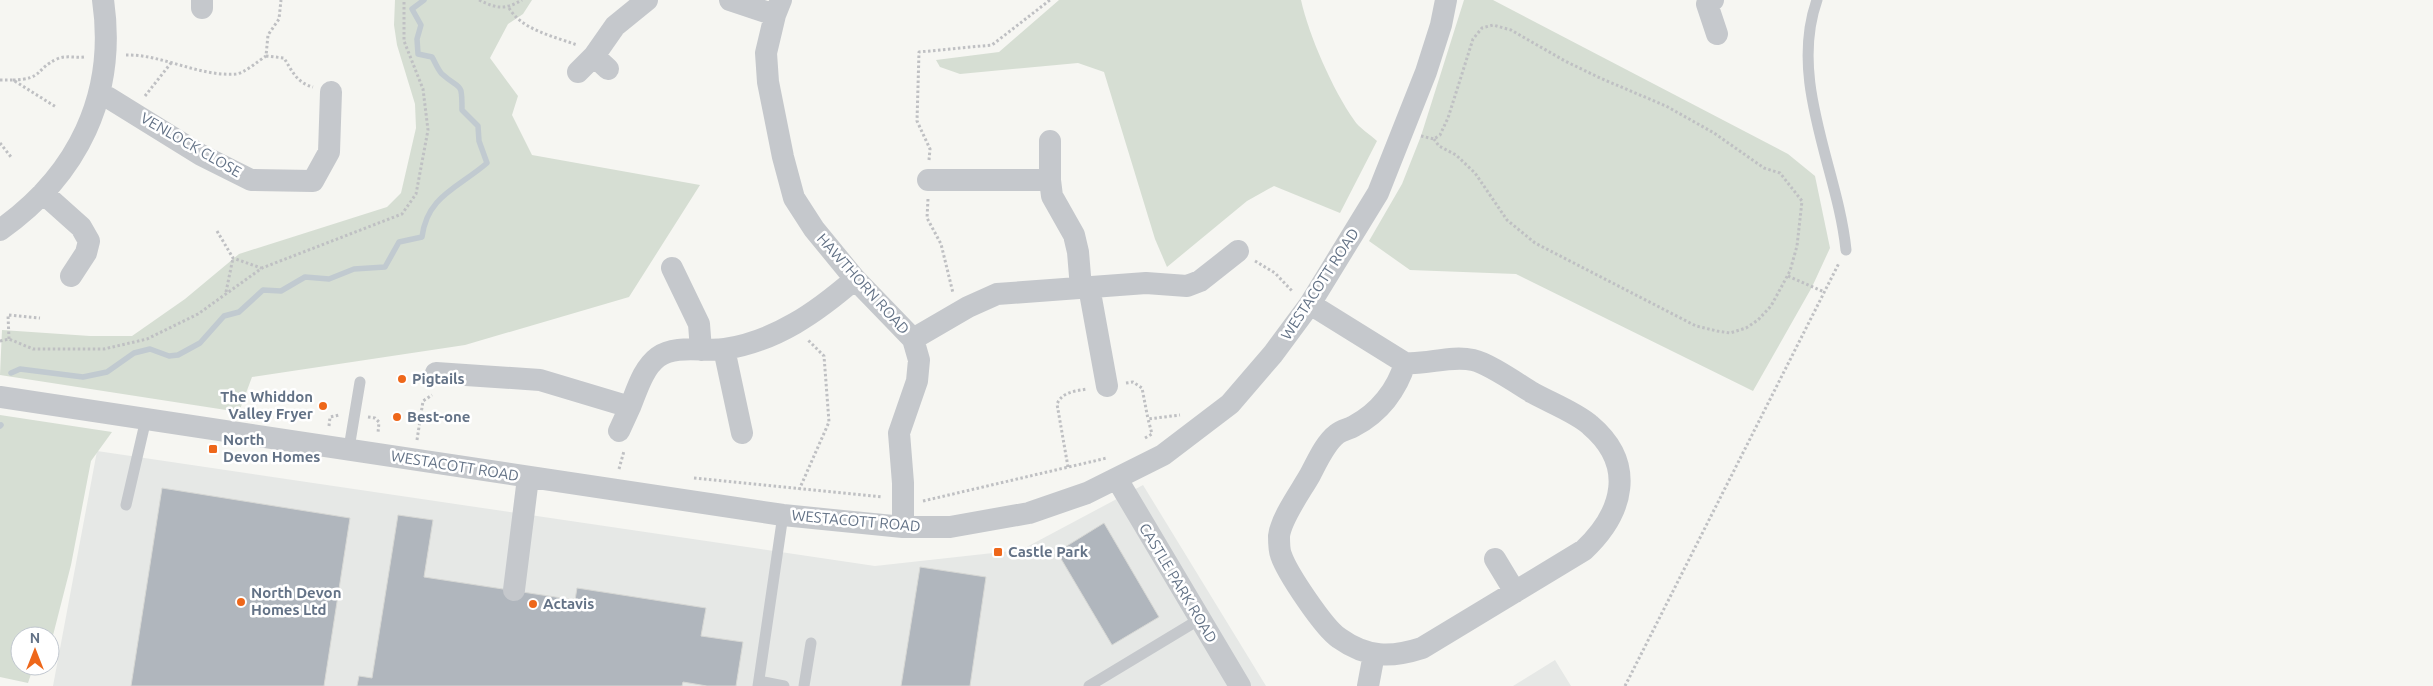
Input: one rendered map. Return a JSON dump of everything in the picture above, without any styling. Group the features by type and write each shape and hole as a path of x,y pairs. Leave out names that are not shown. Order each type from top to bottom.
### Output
{"street":[{"path":"0,230 20,216 43,193 75,154 90,124 99,97 107,56 103,0"},
{"path":"578,72 601,62 615,26 647,0"},
{"name":"HAWTHORN ROAD","path":"730,0 778,8 766,53 768,82 783,157 794,198 814,230 855,279 913,339 919,360 917,381 899,433 904,499 903,528"},
{"name":"WESTACOTT ROAD","path":"0,397 349,448 528,478 783,515 903,528 950,527 1021,515 1087,494 1163,454 1230,404 1273,354 1300,296 1378,193 1426,72 1441,25 1446,0"},
{"path":"1706,1 1717,34"},
{"name":"VENLOCK CLOSE","path":"99,97 109,98 133,111 201,154 251,180 313,181 329,152 331,92"},
{"path":"1050,141 1052,196 1074,235 1107,386"},
{"path":"928,180 1050,180"},
{"path":"43,193 81,227 89,241 86,252 71,276"},
{"path":"913,339 957,313 998,294 1146,283 1187,286 1200,281 1238,251"},
{"path":"672,268 699,324 701,350"},
{"path":"619,431 648,367 659,356 677,350 724,349 752,343 794,325 826,304 855,279"},
{"path":"1300,296 1405,363 1419,364 1449,359 1474,360 1589,424 1603,438 1615,458 1618,472 1618,496 1614,512 1602,533 1584,550 1422,648 1400,656 1374,654 1348,645 1332,633 1295,581 1280,554 1279,535 1286,518 1326,447 1337,434 1354,426 1375,412 1389,397 1405,363"},
{"path":"724,349 742,433"},
{"path":"436,373 540,380 630,407"},
{"path":"514,590 528,478"},
{"name":"CASTLE PARK ROAD","path":"1117,479 1240,686"},
{"path":"1495,560 1515,592"},
{"path":"1368,686 1374,654"}],"lane":[{"path":"1817,0 1810,20 1808,48 1811,87 1816,118 1844,228 1846,250"},
{"path":"349,448 360,382"},
{"path":"126,505 146,419"},
{"path":"783,515 759,683 784,686"},
{"path":"1089,686 1200,618"},
{"path":"804,686 811,643"}],"path":[{"path":"266,56 268,35 278,19 281,0"},
{"path":"0,341 9,339 33,349 104,349 124,346 147,339 198,314 226,292 262,268 402,214 416,194 428,128 423,88 404,41 404,0"},
{"path":"479,0 494,7 509,8 522,0"},
{"path":"957,313 941,244 927,218 930,149 917,121 919,52 992,45 1050,0"},
{"path":"509,8 514,17 530,27 580,46 601,62"},
{"path":"1402,132 1434,139 1440,146 1456,155 1475,173 1508,220 1535,243 1696,326 1730,333 1746,328 1758,320 1771,306 1788,276 1797,246 1802,201 1780,173 1764,168 1714,133 1666,106 1582,70 1511,30 1493,24 1482,28 1473,39 1448,118 1440,135 1434,139"},
{"path":"107,56 140,54 201,70 238,74 266,56 284,58 295,77 304,85 331,92"},
{"path":"0,80 30,79 64,56 76,58"},
{"path":"133,111 171,63"},
{"path":"13,80 56,107"},
{"path":"0,143 11,157"},
{"path":"217,231 233,258 262,268"},
{"path":"1625,686 1846,250"},
{"path":"1238,251 1275,273 1300,296"},
{"path":"226,292 233,258"},
{"path":"1788,276 1824,292"},
{"path":"9,339 8,315 40,318"},
{"path":"794,325 824,356 829,422 799,490"},
{"path":"417,441 423,401 430,395 435,394 436,373"},
{"path":"1068,467 1057,404 1060,398 1070,392 1133,382 1142,388 1152,434 1138,443"},
{"path":"1148,419 1188,414"},
{"path":"355,416 375,418 379,422 378,435"},
{"path":"407,440 426,442"},
{"path":"685,477 799,490 926,501 1116,456"},
{"path":"618,470 628,471"}],"shaded area":[{"path":"395,0 532,0 523,14 508,24 490,58 518,96 512,115 532,155 700,185 629,297 465,345 252,377 239,412 0,375 2,330 90,336 132,336 185,299 239,254 387,207 401,193 416,128 415,104 397,45 394,25"},
{"path":"1059,0 1301,0 1316,46 1338,94 1356,123 1377,141 1340,213 1274,186 1247,201 1167,267 1155,239 1104,72 1078,63 960,74 940,67 936,60 999,52"},
{"path":"1464,0 1493,0 1788,154 1815,176 1830,248 1812,287 1753,391 1516,274 1410,270 1369,241 1402,184 1421,136"},
{"path":"0,415 112,432 91,461 71,565 55,626 10,626 10,676 30,676 28,683 0,677"},
{"path":"97,451 875,566 1021,550 1143,485 1266,686 53,686 55,676 60,676 60,649"},
{"path":"1555,660 1571,686 1513,686"}],"building":[{"name":"North Devon Homes Ltd","path":"162,488 350,518 324,686 131,686"},
{"name":"Actavis","path":"398,515 433,520 424,577 575,600 577,588 706,608 701,636 743,642 736,686 707,686 683,682 682,686 357,686 359,676 372,678"},
{"path":"1104,523 1159,617 1112,645 1057,552"},
{"path":"920,567 986,577 970,686 901,686"}],"waterway":[{"path":"11,373 20,369 83,377 107,372 134,353 150,349 169,356 178,355 200,343 224,316 239,312 263,290 281,291 305,277 329,279 354,269 385,267 399,242 422,237 425,223 437,202 487,163 479,141 478,126 462,110 461,90 442,74 432,57 418,54 417,39 421,25 412,9 424,0"}],"place":[{"name":"Pigtails","path":"402,379"},
{"name":"The Whiddon Valley Fryer","path":"323,406"},
{"name":"Best-one","path":"397,417"},
{"name":"North Devon Homes","path":"213,449"},
{"name":"Castle Park","path":"998,552"},
{"name":"North Devon Homes Ltd","path":"241,602"},
{"name":"Actavis","path":"533,604"}]}
